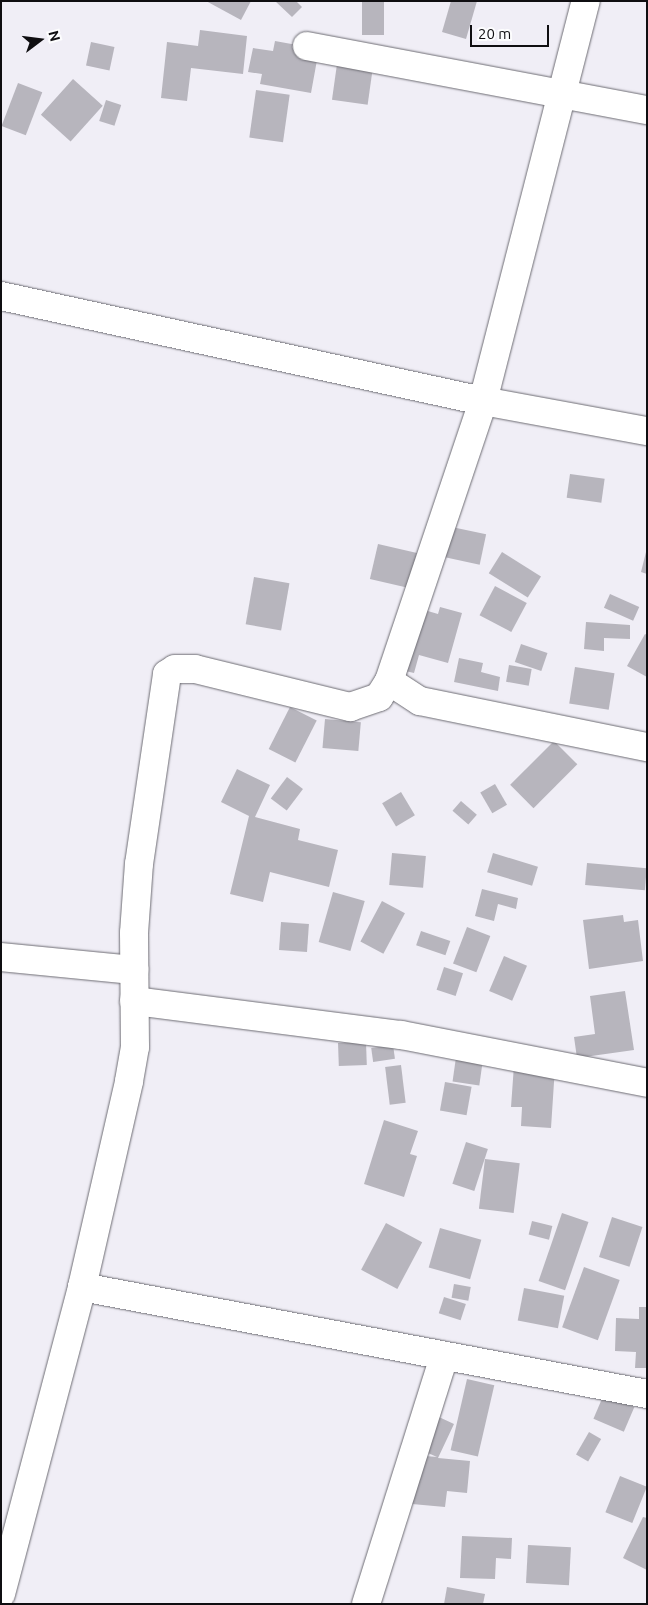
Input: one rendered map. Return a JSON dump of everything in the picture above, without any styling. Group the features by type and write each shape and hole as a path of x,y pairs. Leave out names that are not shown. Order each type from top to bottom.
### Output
{"street":[{"path":"1,1594 82,1287 135,1047 134,970 139,864 167,674 175,669 190,668 350,707 378,697 389,681 482,401 560,94 586,1"},
{"path":"307,46 647,110"},
{"path":"1,296 482,401 647,431"},
{"path":"389,681 420,701 647,747"},
{"path":"1,957 134,970"},
{"path":"134,1001 401,1035 647,1083"},
{"path":"82,1287 647,1394"},
{"path":"366,1604 444,1356"}],"building":[{"path":"206,1 251,1 241,20"},
{"path":"275,1 296,1 302,7 292,17"},
{"path":"362,1 384,1 384,35 362,35"},
{"path":"451,1 477,1 466,39 442,32"},
{"path":"200,30 247,36 243,74 191,68 187,101 161,98 167,42 198,46"},
{"path":"275,41 319,49 311,93 260,84 262,74 248,72 253,48 273,51"},
{"path":"91,42 114,47 109,70 86,65"},
{"path":"337,64 373,69 368,105 332,100"},
{"path":"73,79 103,106 71,141 41,115"},
{"path":"18,83 42,92 26,135 2,126"},
{"path":"256,90 290,95 283,142 249,138"},
{"path":"106,100 121,105 114,126 99,121"},
{"path":"570,474 605,479 601,503 567,498"},
{"path":"447,526 486,534 480,565 441,556"},
{"path":"378,544 417,553 409,588 370,579"},
{"path":"502,552 541,576 528,598 489,573"},
{"path":"647,552 647,574 641,572"},
{"path":"254,577 289,583 281,631 246,624"},
{"path":"495,586 527,603 511,632 480,615"},
{"path":"610,594 639,607 633,621 604,608"},
{"path":"414,607 438,614 440,607 462,613 448,663 419,655 414,673 397,669"},
{"path":"586,622 630,625 630,639 604,638 604,651 584,649"},
{"path":"645,634 647,635 647,677 627,666"},
{"path":"521,644 547,653 541,671 515,662"},
{"path":"459,658 483,663 481,672 500,677 498,691 454,682"},
{"path":"509,665 532,669 529,686 506,682"},
{"path":"575,667 615,673 609,710 569,704"},
{"path":"290,707 317,721 295,762 269,749"},
{"path":"325,719 361,722 358,751 322,748"},
{"path":"554,741 577,764 533,808 510,785"},
{"path":"237,769 270,785 255,817 300,829 298,840 338,850 329,887 270,872 263,902 230,894 249,816 221,802"},
{"path":"287,777 303,789 287,811 271,799"},
{"path":"495,784 507,805 492,813 480,792"},
{"path":"401,792 415,815 396,826 382,803"},
{"path":"461,801 477,815 468,825 452,811"},
{"path":"392,853 426,856 423,888 389,885"},
{"path":"493,853 538,867 532,886 487,872"},
{"path":"587,863 647,868 645,890 585,885"},
{"path":"482,889 518,898 516,909 498,904 494,921 475,916"},
{"path":"333,892 365,901 350,951 319,942"},
{"path":"382,901 405,913 383,954 360,942"},
{"path":"623,915 624,922 638,920 643,961 589,969 583,920"},
{"path":"281,922 309,924 307,952 279,950"},
{"path":"467,927 490,936 476,972 453,963"},
{"path":"421,931 450,941 445,955 416,945"},
{"path":"504,956 527,966 512,1001 489,991"},
{"path":"444,967 463,973 456,996 437,990"},
{"path":"625,991 634,1050 577,1058 574,1037 595,1034 590,996"},
{"path":"366,1042 367,1065 339,1066 338,1043"},
{"path":"458,1043 485,1047 479,1085 453,1082"},
{"path":"393,1045 395,1059 373,1062 371,1048"},
{"path":"401,1065 406,1103 390,1105 385,1067"},
{"path":"514,1065 555,1067 551,1128 521,1126 522,1107 511,1107"},
{"path":"445,1082 472,1087 467,1115 440,1111"},
{"path":"384,1120 418,1131 410,1154 417,1156 404,1197 364,1184"},
{"path":"466,1142 488,1149 474,1191 452,1184"},
{"path":"485,1159 520,1163 514,1213 479,1209"},
{"path":"562,1213 588,1222 565,1290 539,1281"},
{"path":"612,1217 642,1227 629,1267 599,1257"},
{"path":"532,1221 552,1226 549,1240 529,1235"},
{"path":"386,1223 422,1242 397,1289 361,1270"},
{"path":"440,1228 481,1240 470,1279 429,1267"},
{"path":"584,1267 620,1280 598,1340 562,1327"},
{"path":"454,1284 471,1287 468,1301 452,1298"},
{"path":"524,1288 564,1296 558,1328 518,1320"},
{"path":"444,1297 466,1304 461,1320 439,1313"},
{"path":"639,1307 647,1307 647,1368 635,1368 636,1352 615,1351 616,1318 639,1319"},
{"path":"467,1379 494,1385 478,1456 451,1450"},
{"path":"604,1394 634,1407 624,1432 593,1419"},
{"path":"426,1411 454,1424 438,1458 470,1461 467,1493 447,1491 445,1507 412,1504 402,1454 437,1457 410,1445"},
{"path":"589,1432 601,1439 588,1462 576,1455"},
{"path":"620,1476 647,1487 632,1523 605,1512"},
{"path":"643,1517 647,1518 647,1570 623,1558"},
{"path":"462,1536 512,1538 511,1559 496,1558 495,1579 460,1578"},
{"path":"528,1545 571,1547 569,1585 526,1583"},
{"path":"447,1587 485,1594 483,1604 444,1604"}]}
